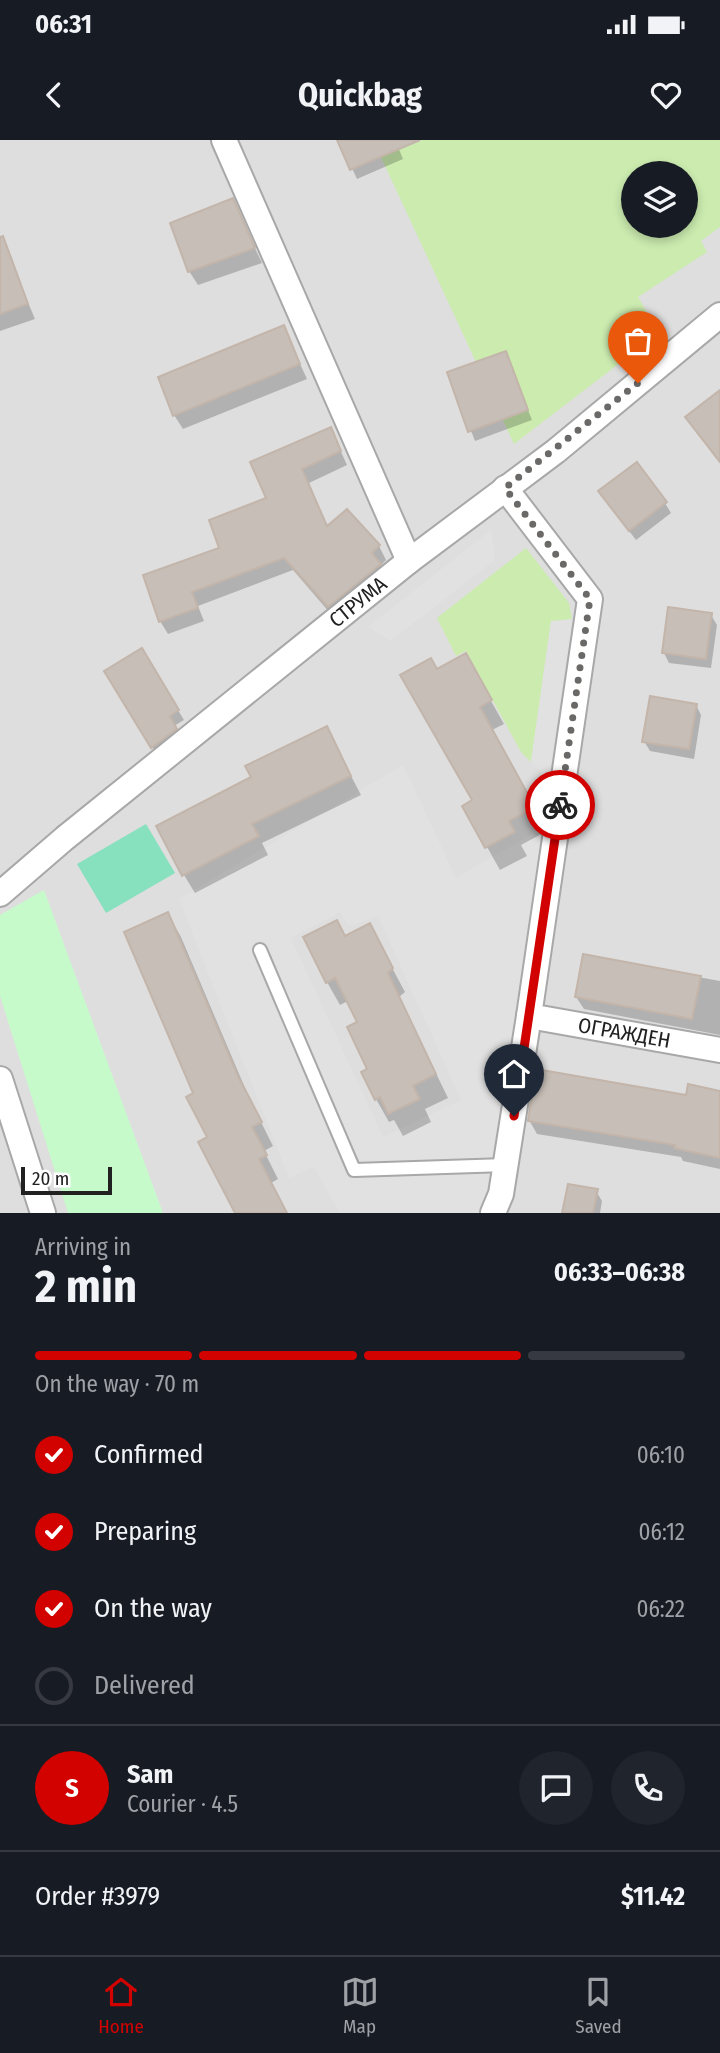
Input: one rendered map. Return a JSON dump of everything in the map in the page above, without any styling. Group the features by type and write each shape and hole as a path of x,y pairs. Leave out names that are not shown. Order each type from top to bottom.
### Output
{"street":[{"path":"224,140 409,561"},
{"name":"СТРУМА","path":"0,894 65,838 409,561 555,451 720,315"},
{"path":"493,1213 502,1194 590,599 505,488"},
{"name":"ОГРАЖДЕН","path":"529,1016 720,1050"},
{"path":"0,1079 43,1213"}],"lane":[{"path":"260,950 354,1170 506,1165"}],"shaded area":[{"path":"0,140 720,140 720,1213 0,1213"},
{"path":"491,530 495,560 390,641 368,627"},
{"path":"572,619 549,779 531,762 551,621"},
{"path":"403,765 456,878 551,823 509,1078 483,1213 340,1213 314,1167 289,1178 179,899","holes":["340,912 349,926 378,916 461,1100 383,1137 291,938"]}],"green space":[{"path":"373,140 720,140 720,227 701,241 707,252 638,297 659,333 514,444"},
{"path":"526,548 569,603 572,619 551,622 531,762 521,752 466,651 456,656 437,618"},
{"path":"146,824 175,873 106,913 77,864"},
{"path":"44,890 163,1213 68,1213 0,996 0,915"}],"building":[{"path":"337,140 420,140 350,170"},
{"path":"233,198 255,248 188,272 170,223"},
{"path":"3,236 28,304 0,314 0,237"},
{"path":"284,325 300,364 173,416 158,377"},
{"path":"506,351 528,410 468,432 447,372"},
{"path":"720,390 720,462 685,417"},
{"path":"331,427 341,451 302,469 327,526 347,509 380,545 372,553 381,564 328,607 284,558 192,592 198,608 159,622 143,575 219,548 209,520 266,498 250,462"},
{"path":"637,462 667,502 629,531 598,491"},
{"path":"668,607 712,613 706,659 662,653"},
{"path":"142,648 179,710 170,716 177,729 151,748 104,671"},
{"path":"466,653 492,700 480,707 535,807 509,821 515,832 485,848 462,806 472,800 400,675 431,658 437,669"},
{"path":"650,696 697,704 689,749 642,742"},
{"path":"327,726 351,776 252,824 259,836 182,876 156,826 251,777 245,766"},
{"path":"168,912 238,1076 262,1122 252,1127 267,1155 259,1159 287,1213 235,1213 198,1142 207,1137 186,1097 193,1093 124,932"},
{"path":"337,920 345,936 370,923 393,968 388,973 436,1074 413,1086 420,1099 388,1114 380,1097 375,1100 361,1072 367,1069 347,1027 357,1022 335,978 326,983 303,937"},
{"path":"583,954 701,976 692,1019 575,997"},
{"path":"536,1069 686,1095 688,1084 720,1091 720,1158 674,1148 675,1145 528,1121"},
{"path":"568,1184 598,1189 593,1213 562,1213"}],"way so far":[{"path":"560,805 590,599 505,488 638,383"}],"route":[{"path":"514,1116 560,805"}]}
